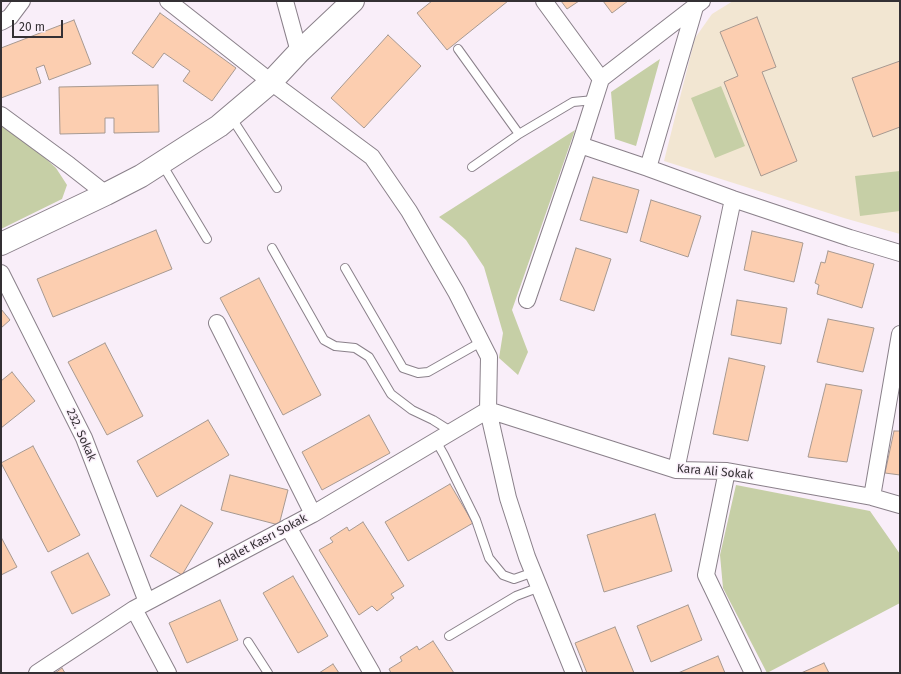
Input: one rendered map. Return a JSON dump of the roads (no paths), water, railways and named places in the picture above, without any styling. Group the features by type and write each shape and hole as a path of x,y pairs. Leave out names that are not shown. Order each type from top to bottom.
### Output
{"main road":[{"path":"1,244 141,176 219,126 271,82 299,52 353,1"}],"street":[{"path":"1,22 10,17 22,1"},
{"path":"168,1 271,82 372,157 409,211 456,292 489,357 488,410 508,498 534,572 574,673"},
{"path":"285,1 299,52"},
{"path":"544,1 601,79"},
{"path":"528,300 601,79 699,4"},
{"path":"648,168 699,4"},
{"path":"1,115 106,194"},
{"path":"580,145 733,199 900,253"},
{"path":"676,470 733,199"},
{"name":"232. Sokak","path":"1,273 84,438 141,606 168,673"},
{"path":"217,323 313,514"},
{"path":"872,497 900,334"},
{"name":"Kara Ali Sokak","path":"488,410 676,470 727,471 872,497 900,505"},
{"name":"Adalet Kasrı Sokak","path":"38,673 141,606 313,514 488,410"},
{"path":"727,471 706,575 753,673"},
{"path":"288,527 372,673"}],"lane":[{"path":"458,49 519,134"},
{"path":"472,166 519,134 573,102 594,100"},
{"path":"230,116 277,188"},
{"path":"162,163 207,239"},
{"path":"272,248 324,340 335,346 355,348 369,357 391,394 412,410 434,420 452,432"},
{"path":"345,268 403,368 418,373 428,372 481,342"},
{"path":"436,441 476,520 489,558 502,575 514,579 534,572"},
{"path":"449,636 516,596 540,587"},
{"path":"248,642 268,673"}]}
